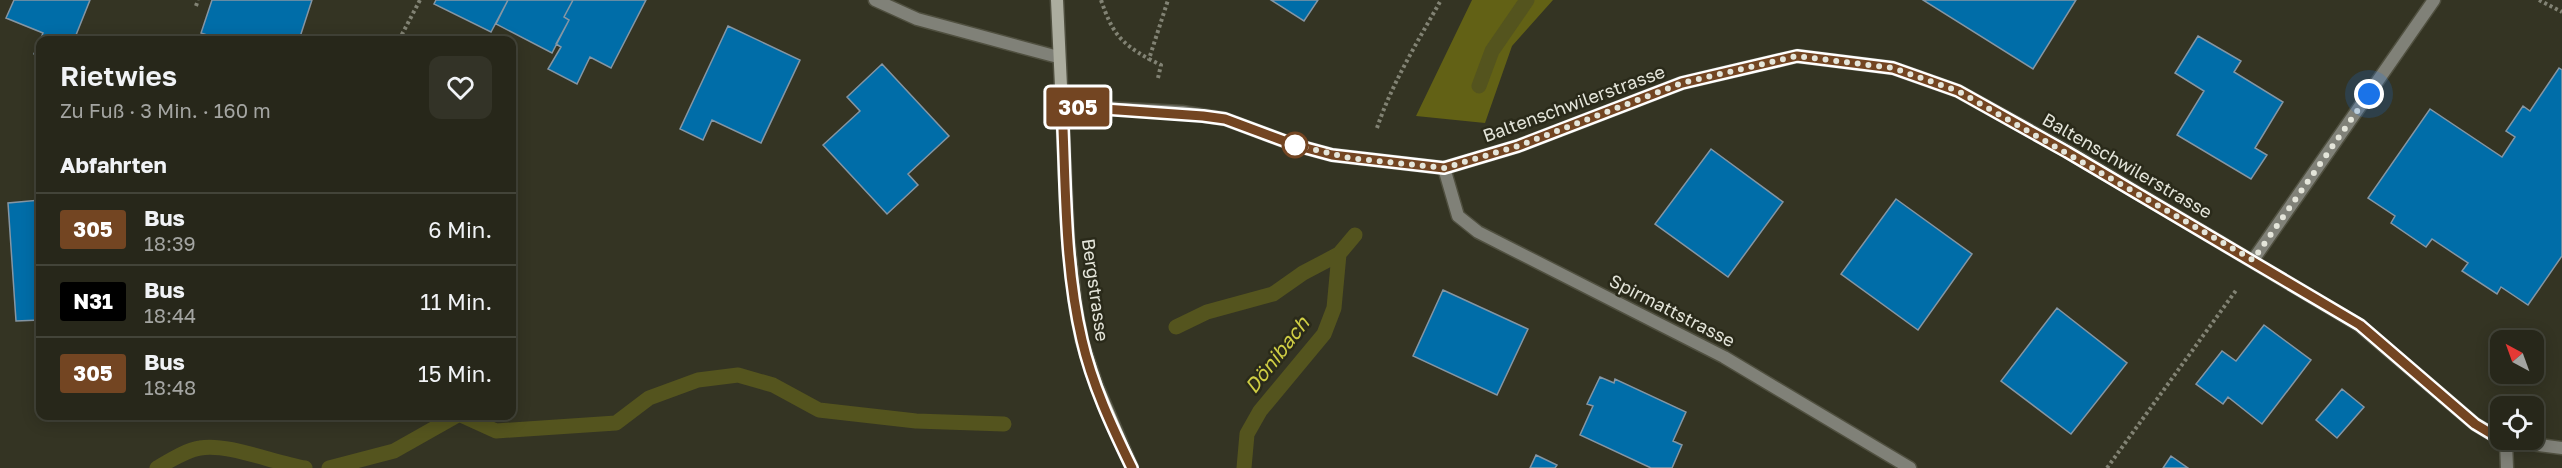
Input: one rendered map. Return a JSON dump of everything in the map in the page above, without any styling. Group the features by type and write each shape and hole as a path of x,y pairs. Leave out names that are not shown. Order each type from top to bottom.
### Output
{"street":[{"path":"875,0 917,19 1058,57"},
{"name":"Bergstrasse","path":"1057,0 1068,237 1076,309 1082,342 1097,386 1132,468"},
{"path":"2253,260 2434,0"},
{"name":"Baltenschwilerstrasse","path":"1062,106 1182,112 1225,119 1295,145 1332,155 1444,168 1518,146 1682,83 1797,56 1893,68 1958,91 2253,260 2360,325 2475,424 2490,433"},
{"name":"Spirmattstrasse","path":"1444,168 1458,216 1478,232 1724,357 1910,468"},
{"name":"Baltenschwilerstrasse","path":"2544,446 2562,448"},
{"path":"2504,450 2507,468"}],"path":[{"path":"196,6 198,0"},
{"path":"401,36 420,0"},
{"path":"1101,0 1111,28 1132,50 1161,65 1151,111"},
{"path":"1149,59 1168,0"},
{"path":"1393,90 1441,0"},
{"path":"2539,0 2562,12"},
{"path":"2107,468 2237,289"}],"shaded area":[{"path":"1472,0 1553,0 1512,46 1485,123 1416,116"}],"building":[{"path":"14,0 90,0 76,36 42,36 43,33 6,18"},
{"path":"212,0 312,0 300,36 210,36 201,33"},
{"path":"436,0 508,0 491,32 434,4"},
{"path":"508,0 573,0 564,17 569,20 552,53 496,24"},
{"path":"573,0 646,0 611,68 590,57 577,84 548,69 561,47 556,44 569,20 564,17"},
{"path":"1271,0 1318,0 1304,21"},
{"path":"1923,0 2076,0 2033,69"},
{"path":"728,26 800,60 761,143 712,120 703,140 680,129"},
{"path":"2198,36 2241,61 2234,72 2283,102 2255,148 2267,155 2251,179 2177,135 2204,91 2175,73"},
{"path":"882,64 949,136 908,174 918,185 887,214 823,145 860,111 847,97"},
{"path":"2559,68 2562,70 2562,256 2528,305 2501,287 2497,294 2462,271 2468,263 2432,239 2426,247 2391,223 2395,216 2368,198 2430,109 2502,157 2515,137 2506,131 2523,106 2530,111"},
{"path":"1711,149 1783,202 1728,277 1655,224"},
{"path":"1896,199 1972,254 1918,330 1841,274"},
{"path":"36,200 36,320 16,321 8,203"},
{"path":"1443,290 1528,329 1497,395 1413,356"},
{"path":"2057,308 2127,363 2071,434 2001,381"},
{"path":"2264,325 2311,360 2262,424 2228,397 2223,404 2196,384 2222,351 2236,361"},
{"path":"1600,377 1614,383 1615,379 1686,412 1673,441 1682,445 1672,468 1651,468 1580,435 1593,406 1587,404"},
{"path":"2342,389 2364,407 2337,438 2316,420"},
{"path":"1536,455 1557,465 1555,468 1530,468"},
{"path":"2171,456 2188,468 2163,468"}],"waterway":[{"name":"Dönibach","path":"1479,86 1492,51 1527,0"},
{"name":"Dönibach","path":"1244,468 1247,434 1260,411 1324,334 1334,308 1339,254 1355,235"},
{"path":"1176,327 1207,312 1273,294 1303,273 1339,254"},
{"path":"472,420 496,431 616,423 649,398 698,380 738,375 773,385 819,410 916,421 1004,424"},
{"path":"329,468 394,451 449,420"},
{"path":"157,468 189,451 211,447 224,448 305,468"}],"bus line":[{"name":"305","path":"1132,468 1104,405 1082,342 1068,237 1062,106 1182,112 1225,119 1295,145 1332,155 1444,168 1518,146 1682,83 1797,56 1893,68 1958,91 2253,260 2360,325 2475,424 2490,433"}],"route":[{"path":"1295,145 1350,158 1444,168 1518,146 1682,83 1797,56 1893,68 1958,91 2253,260 2369,94"}]}
